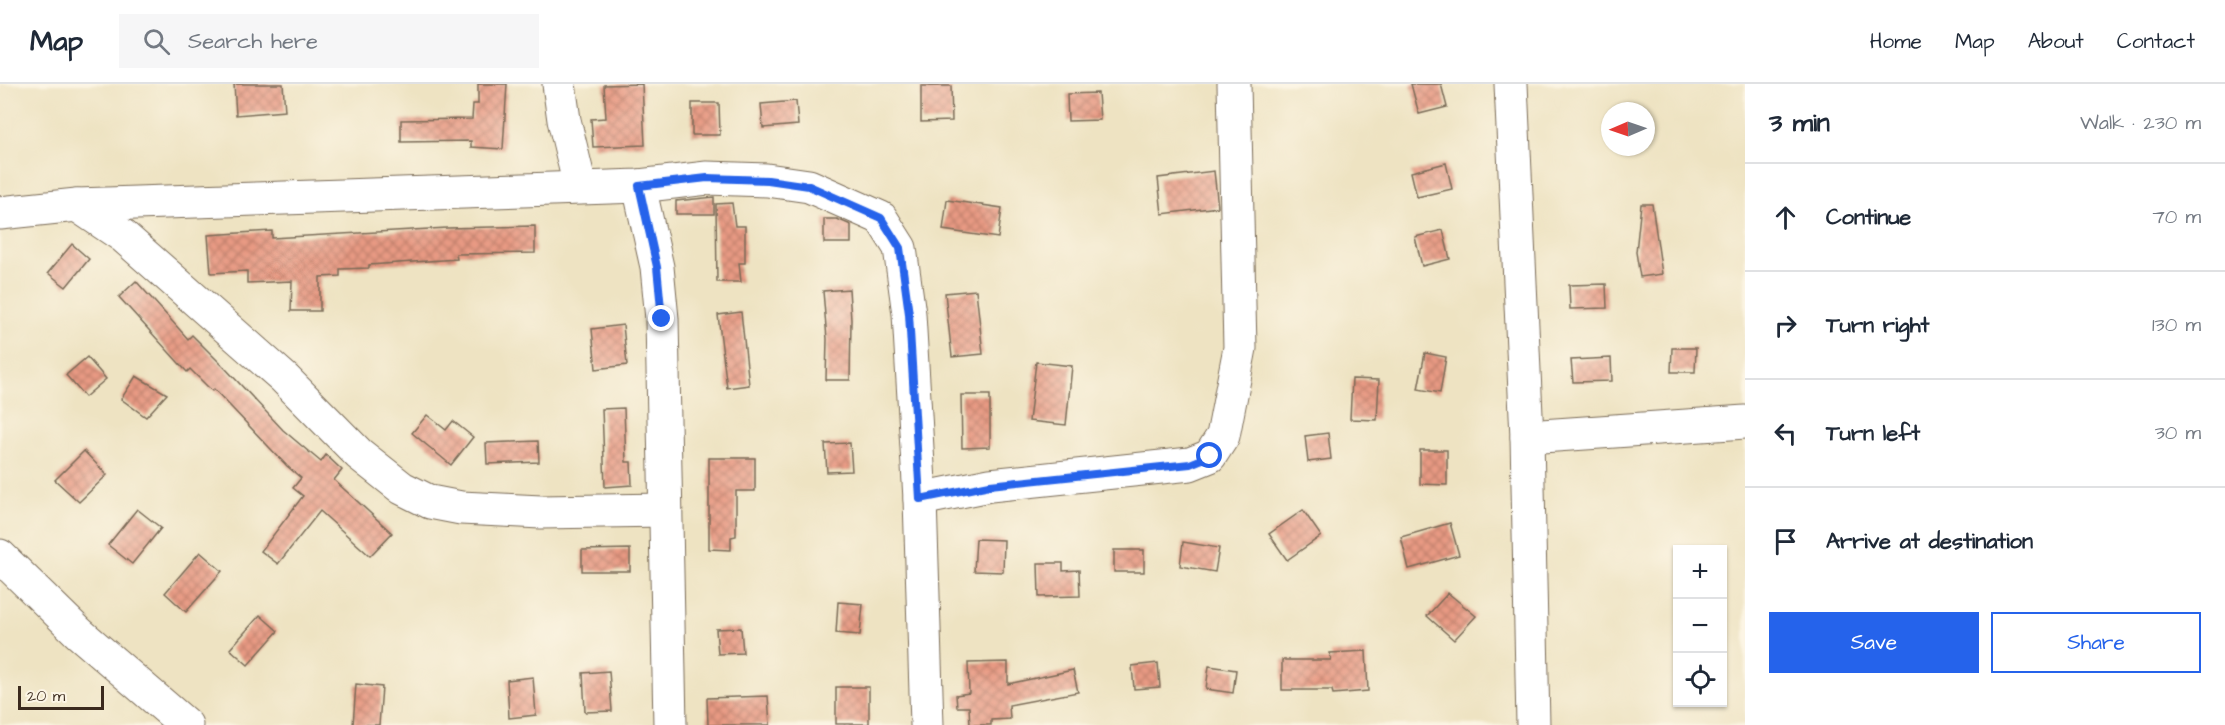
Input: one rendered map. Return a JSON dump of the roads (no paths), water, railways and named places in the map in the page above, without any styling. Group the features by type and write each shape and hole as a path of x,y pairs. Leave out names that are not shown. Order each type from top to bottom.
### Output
{"street":[{"path":"559,84 564,120 580,186"},
{"path":"920,499 1011,483 1190,464 1210,456 1223,436 1240,348 1234,84"},
{"path":"1511,84 1527,437 1533,725"},
{"path":"0,213 78,206 580,186 639,186 707,178 768,180 809,186 881,218 900,248 909,314 920,499 927,725"},
{"path":"639,186 657,267 662,319 670,725"},
{"path":"78,206 123,236 275,370 359,454 402,488 421,498 461,508 541,512 665,510"},
{"path":"1527,437 1745,422"},
{"path":"0,556 79,633 186,725"}]}
